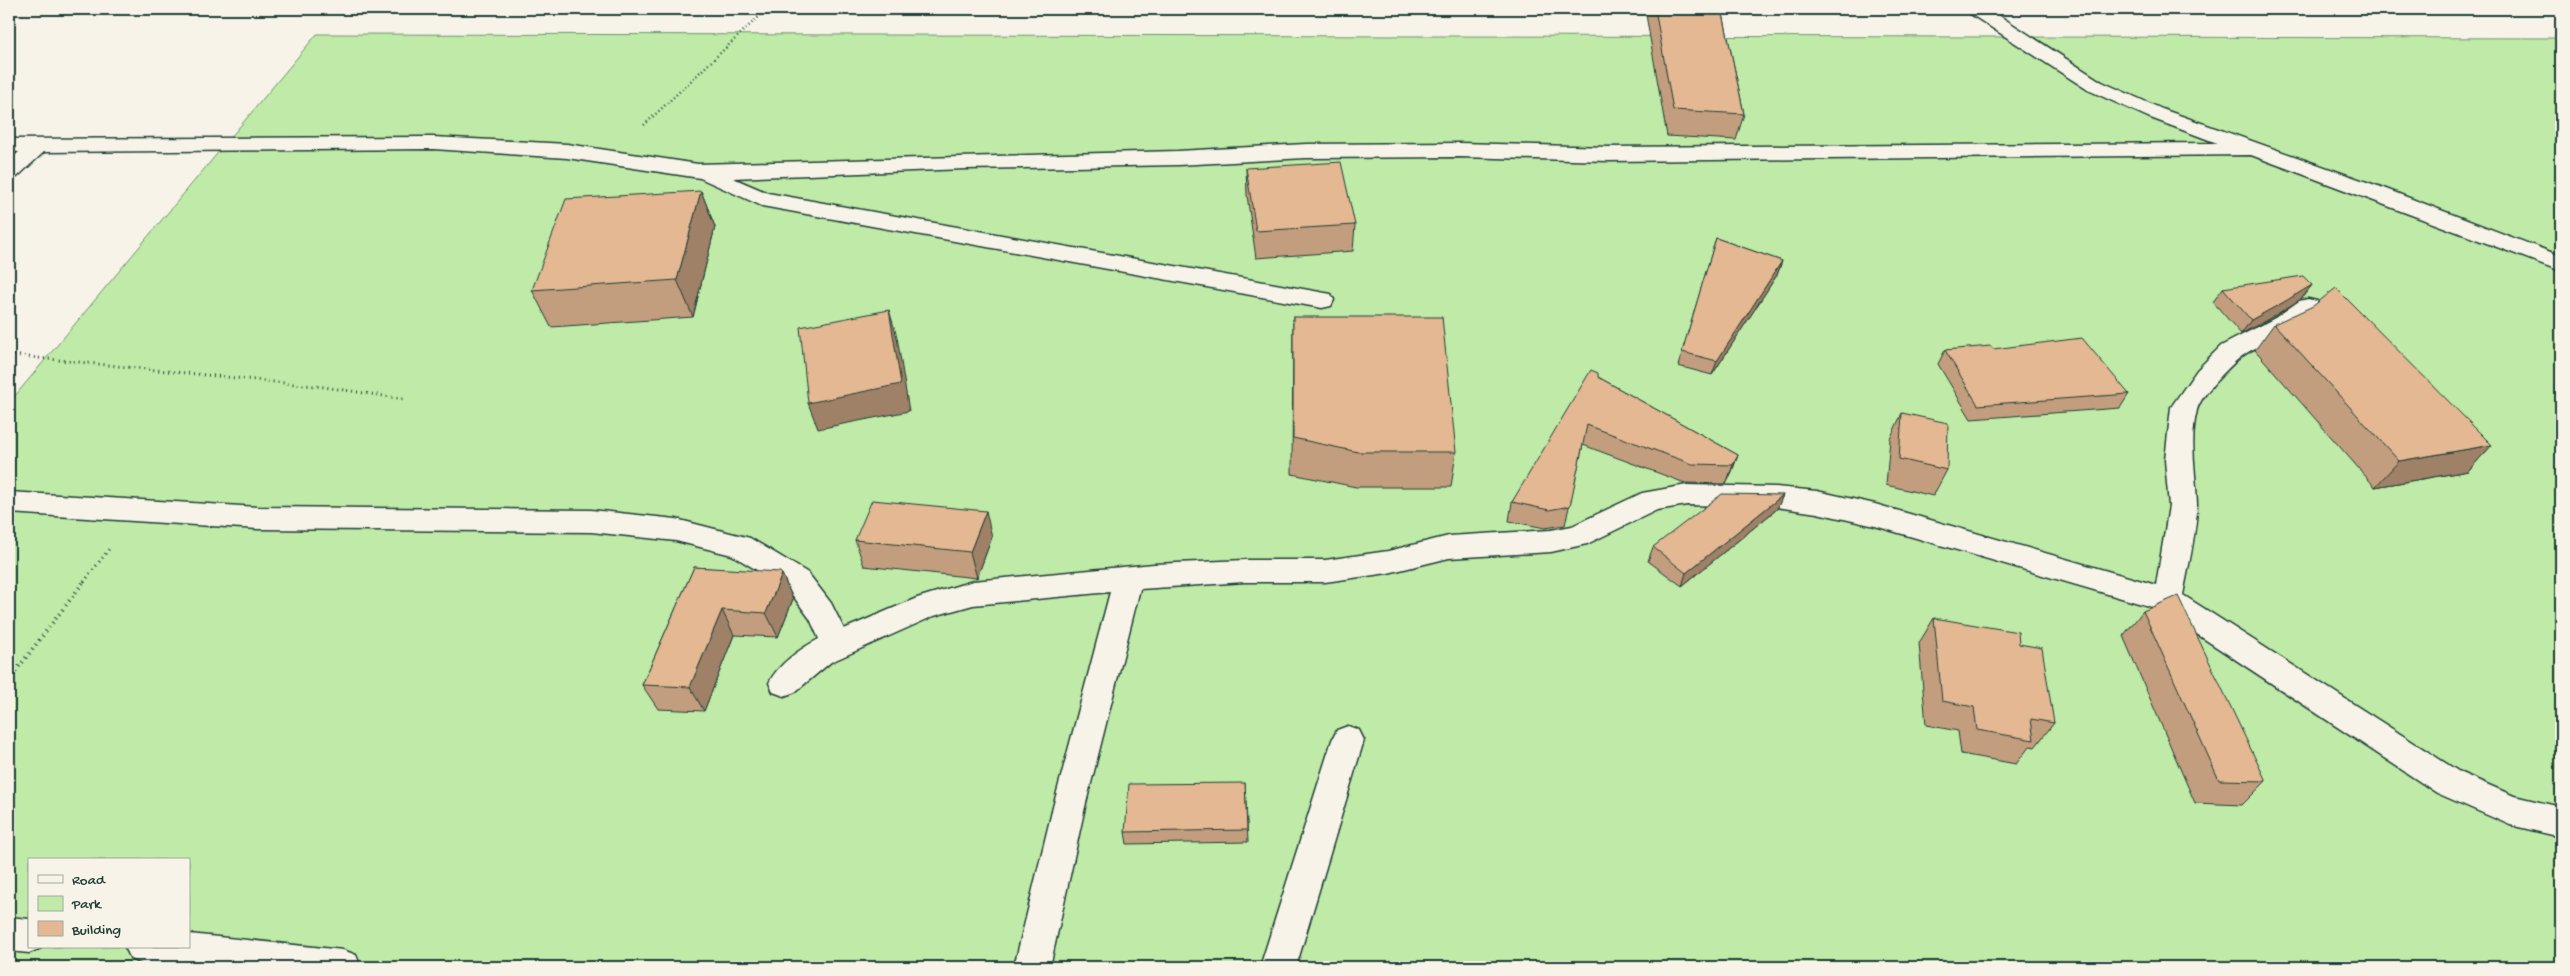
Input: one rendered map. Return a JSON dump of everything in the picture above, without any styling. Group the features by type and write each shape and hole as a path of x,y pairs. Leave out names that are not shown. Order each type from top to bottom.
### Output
{"street":[{"path":"1976,9 2095,86 2155,113 2251,149 2561,258"},
{"path":"9,145 173,146 433,142 567,152 698,171 965,162 1178,158 1306,151 1460,150 1608,154 2251,149"},
{"path":"9,172 39,145"},
{"path":"698,171 762,199 1322,300"},
{"path":"2168,600 2182,506 2180,460 2184,407 2206,376 2230,352 2284,324 2308,308"},
{"path":"784,683 820,653 927,606 973,593 1128,578 1245,571 1325,571 1388,562 1449,547 1551,541 1590,532 1652,500 1686,495 1792,499 1875,515 2168,600 2449,782 2510,810 2561,822"},
{"path":"9,504 258,518 591,522 676,530 740,546 798,581 822,612 837,645"},
{"path":"1032,967 1069,807 1128,578"},
{"path":"1278,967 1348,740"},
{"path":"9,934 28,936"},
{"path":"153,948 343,967"}],"path":[{"path":"610,158 767,9"},
{"path":"9,355 324,387 404,400"},
{"path":"9,680 138,510"}],"green space":[{"path":"317,34 2561,38 2561,967 9,967 9,403"}],"building":[{"path":"1655,9 1722,9 1744,114 1673,110"},
{"path":"1341,162 1355,225 1256,231 1246,168"},
{"path":"701,191 677,280 532,290 566,199"},
{"path":"1716,238 1782,261 1717,361 1682,352"},
{"path":"2303,276 2312,285 2251,320 2223,288"},
{"path":"2336,288 2492,445 2399,461 2274,324 2313,306"},
{"path":"889,310 901,384 808,403 800,327"},
{"path":"1293,317 1442,317 1456,452 1358,452 1293,438"},
{"path":"2082,338 2129,394 1978,405 1945,350 1991,346 1993,349"},
{"path":"1591,370 1598,373 1598,377 1738,455 1733,465 1692,464 1587,425 1570,506 1549,510 1512,502"},
{"path":"1902,413 1948,423 1947,470 1899,459"},
{"path":"1722,494 1783,495 1686,573 1653,547"},
{"path":"872,500 986,511 970,552 855,540"},
{"path":"694,567 780,572 782,574 766,613 722,610 690,687 642,685"},
{"path":"2178,596 2266,781 2219,780 2143,611"},
{"path":"1934,618 2018,632 2019,644 2042,648 2054,723 2031,719 2034,740 1977,730 1974,707 1942,701"},
{"path":"1245,783 1247,830 1125,832 1129,784"}]}
